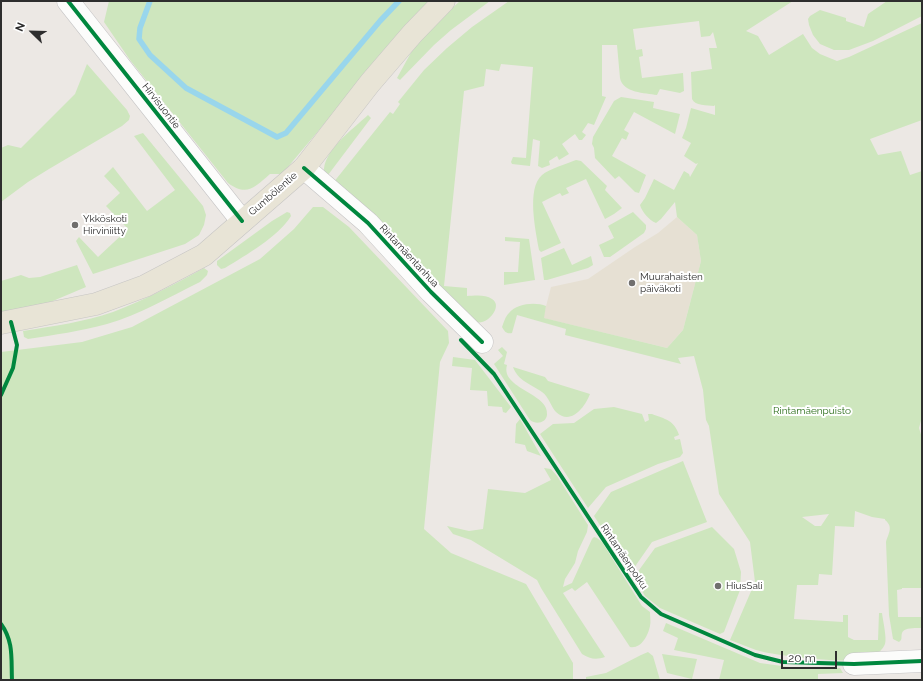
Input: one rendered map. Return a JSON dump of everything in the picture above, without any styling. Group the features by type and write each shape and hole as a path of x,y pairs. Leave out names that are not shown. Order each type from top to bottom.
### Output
{"main road":[{"name":"Gumbölentie","path":"1,323 96,304 145,286 204,255 304,168 370,83 413,33 444,1"}],"street":[{"name":"Hirvisuontie","path":"68,1 242,221"},
{"name":"Rintamäentanhua","path":"304,168 368,223 431,292 482,342"},
{"path":"854,664 922,661"}],"shaded area":[{"name":"Muurahaisten päiväkoti","path":"677,217 697,235 701,261 683,330 667,348 543,318 551,287 588,279 658,233"}],"green space":[{"path":"109,1 433,1 352,91 282,174 270,174 260,183 246,190 240,189 228,183 130,60 104,22"},
{"path":"460,1 490,1 451,30 400,80 397,78 419,38"},
{"name":"Rintamäenpuisto","path":"509,1 793,1 746,31 758,36 769,55 803,34 812,48 820,54 837,61 849,57 922,23 922,120 870,139 878,155 901,151 910,175 922,171 922,417 919,428 922,438 922,580 921,588 902,588 897,590 898,617 922,617 922,628 911,628 903,631 899,642 893,639 889,615 886,542 890,528 885,519 872,517 855,511 854,527 835,526 832,575 819,574 818,585 797,585 794,619 843,622 843,615 848,615 848,637 854,640 878,640 879,613 882,613 885,644 880,652 872,658 863,660 849,661 815,659 756,650 730,640 755,582 750,542 719,494 709,426 706,420 703,390 694,356 678,358 681,364 565,335 566,329 517,315 512,333 506,332 502,327 506,316 512,310 522,305 537,304 546,306 544,318 667,348 683,330 701,261 697,235 677,217 675,202 656,223 646,216 640,205 654,179 674,190 684,171 689,174 690,177 698,163 696,164 684,156 691,143 682,138 691,108 715,115 715,105 698,104 692,99 691,72 712,69 709,48 717,48 713,32 710,36 701,37 699,21 633,29 636,50 642,49 643,56 639,57 642,78 683,73 684,91 680,93 660,89 657,95 641,93 625,87 620,78 617,45 602,45 602,96 606,97 594,125 588,123 582,132 586,135 582,140 579,140 575,134 562,144 569,154 559,160 557,156 549,161 550,165 542,168 538,166 540,141 533,139 530,166 512,164 511,162 513,157 526,158 533,67 501,64 499,71 486,69 484,86 464,91 444,286 467,288 467,296 483,296 492,299 495,302 496,308 492,315 485,321 473,321 333,183 390,112 393,114 400,104 398,102 424,70 472,27","holes":["829,514 821,526 815,526 802,517"]},
{"path":"887,1 922,1 922,16 873,41 849,50 834,50 820,44 813,35 809,25 808,19 810,16 820,10 846,18 846,21 864,27 868,14"},
{"path":"87,64 127,110 130,116 129,120 122,126 28,182 1,202 1,148 8,145 21,148 75,94"},
{"path":"621,97 654,102 653,108 680,114 675,134 634,112 624,130 629,133 626,140 622,138 612,156 646,175 639,193 635,192 619,176 615,179 595,158 592,144 593,137 614,101"},
{"path":"368,115 371,118 328,175 326,175 324,173 325,165 333,149"},
{"path":"143,133 203,206 206,215 204,225 199,235 185,244 93,274 76,241 79,237 98,257 128,229 106,206 120,193 104,176 113,167 147,211 175,190 134,136"},
{"path":"576,160 581,161 607,186 605,190 622,208 605,219 586,179 566,188 569,193 562,196 560,193 542,202 561,243 541,252 539,250 533,211 534,190 537,182 542,175 549,171"},
{"path":"313,207 323,207 349,227 448,331 449,343 440,362 424,529 451,553 526,584 573,663 573,680 1,680 1,352 82,342 132,327 260,259 294,229"},
{"path":"287,212 290,213 291,216 270,238 225,268 221,269 217,265 217,261 272,221"},
{"path":"633,212 646,225 644,233 610,257 604,257 599,245 614,238 608,226"},
{"path":"505,237 529,239 535,280 504,285 504,272 518,272 520,242 505,241"},
{"path":"564,248 572,265 591,256 593,265 588,268 544,280 541,258"},
{"path":"77,265 86,287 41,306 1,313 1,281 21,275 29,278 40,277"},
{"path":"204,268 208,271 207,275 200,282 131,316 107,324 77,331 28,339 24,337 23,331 80,321 113,312 171,286"},
{"path":"502,347 507,352 504,364 507,365 507,373 511,380 517,386 541,401 546,408 547,415 545,420 538,423 530,420 494,364 503,356 498,350"},
{"path":"453,357 475,360 511,407 506,413 503,412 502,407 488,406 487,391 470,390 472,368 452,366"},
{"path":"513,367 545,377 548,381 590,394 585,404 577,413 567,417 562,416 554,410 544,394 518,376"},
{"path":"614,407 642,414 645,422 649,420 648,414 652,414 672,423 679,435 674,437 675,440 680,439 683,453 680,457 658,464 606,487 588,508 540,434 553,424 574,423 594,409"},
{"path":"520,419 541,456 527,451 525,445 515,443 516,424"},
{"path":"683,461 707,522 652,542 634,568 627,567 594,516 611,492"},
{"path":"544,468 551,469 557,476 588,525 587,532 578,551 575,563 565,579 563,587 572,583 592,539 594,537 597,538 602,542 642,606 650,612 648,634 641,644 630,647 587,582 575,591 572,588 563,593 605,657 593,658 582,654 537,580 471,540 453,534 447,526 469,531 483,529 488,489 525,493 551,480"},
{"path":"712,527 734,549 741,572 740,590 724,632 720,634 660,608 645,596 634,577 655,548"},
{"path":"666,623 760,663 789,667 840,668 843,673 818,674 818,680 719,680 724,660 674,650 678,638 663,631"},
{"path":"648,652 653,656 660,680 586,680 586,677 606,673"},
{"path":"662,654 697,659 692,679 667,673"}],"waterway":[{"path":"150,1 140,28 139,39 150,55 186,88 277,137 286,133 380,21 399,1"}],"cycle path":[{"path":"68,1 242,221"},
{"path":"304,168 368,223 431,292 482,342"},
{"path":"1,395 13,368 17,345 11,322"},
{"name":"Rintamäenpolku","path":"461,340 494,374 641,597 661,614 755,655 783,662 854,664 922,661"},
{"path":"1,624 10,644 12,658 12,680"}],"place":[{"name":"Ykköskoti Hirviniitty","path":"75,225"},
{"name":"Muurahaisten päiväkoti","path":"632,283"},
{"name":"HiusSali","path":"718,586"}]}
